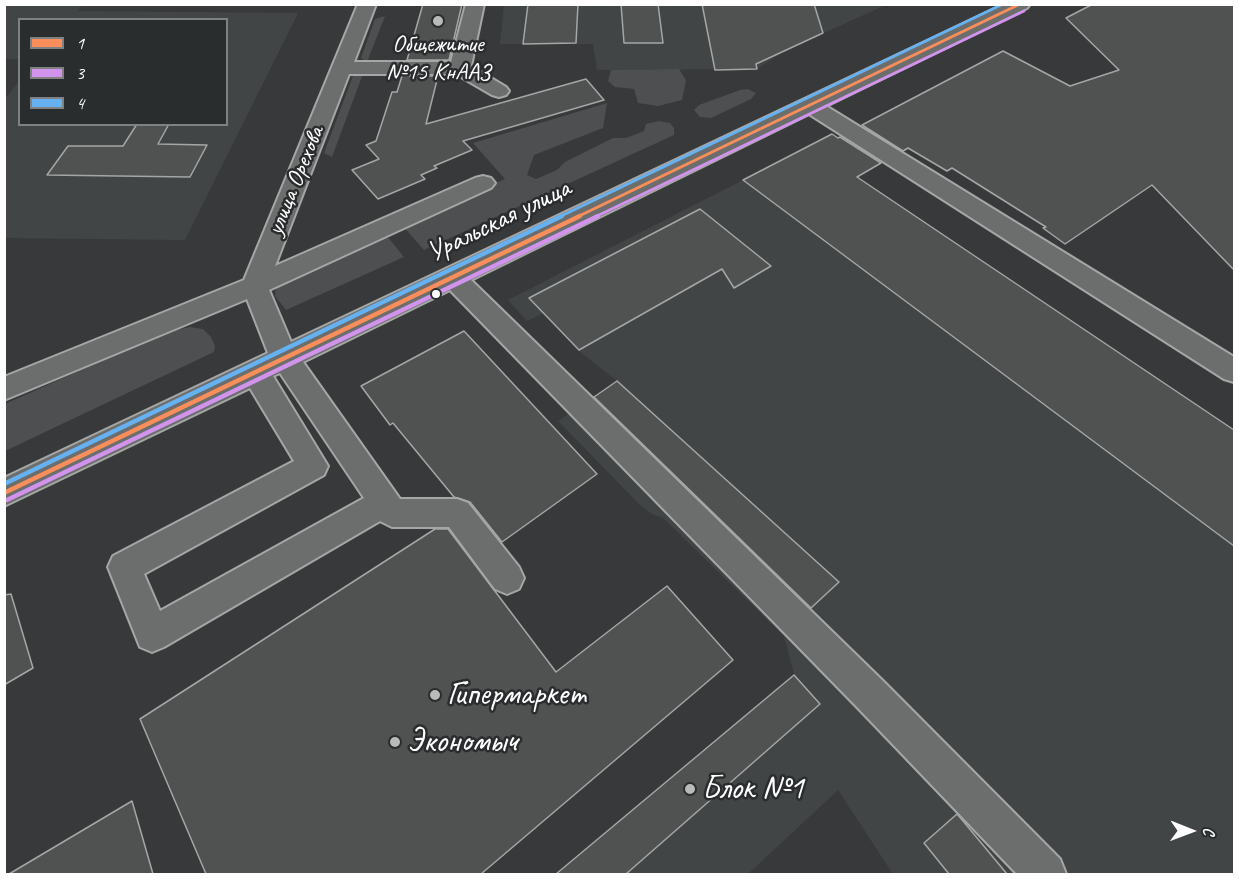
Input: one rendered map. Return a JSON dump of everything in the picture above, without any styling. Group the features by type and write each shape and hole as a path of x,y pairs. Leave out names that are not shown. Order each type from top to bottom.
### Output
{"street":[{"name":"улица Орехова","path":"254,286 367,4"},
{"path":"460,68 475,4"},
{"name":"Уральская улица","path":"4,493 1021,4"},
{"path":"342,68 460,68 499,92"},
{"path":"809,105 1234,371"},
{"path":"4,389 254,286 483,183"},
{"path":"453,277 871,695 1045,874"},
{"path":"254,286 284,357 392,513 456,513 507,578"},
{"path":"255,371 313,466 125,567 152,635 385,502"}],"shaded area":[{"path":"5,5 82,5 78,11 298,13 185,240 5,238 5,99 18,82 18,126 228,126 228,18 18,18 18,59 5,59"},
{"path":"504,5 886,5 784,51 757,69 597,70 593,44 500,44"},
{"path":"385,16 367,62 361,58 375,19"},
{"path":"679,69 686,80 682,100 658,106 638,103 634,89 615,87 608,81 611,70"},
{"path":"364,71 332,157 324,153 353,76"},
{"path":"748,89 756,93 751,99 711,118 700,117 694,110 699,105"},
{"path":"607,103 603,128 534,155 527,175 536,179 557,170 565,162 613,138 626,138 644,131 646,124 659,121 670,123 674,128 674,135 424,250 402,225 505,179 473,143"},
{"path":"743,180 789,214 841,185 856,196 872,187 1234,430 1234,874 893,874 838,790 748,874 556,874 794,674 784,636 663,518 652,514 639,504 558,421 617,381 579,351 543,313 527,321 508,300"},
{"path":"387,236 404,257 286,310 275,296 276,288 288,278"},
{"path":"190,327 203,329 211,337 215,346 214,352 5,451 5,404 166,332"}],"building":[{"name":"Общежитие №15 КнААЗ","path":"423,4 462,4 449,60 407,60"},
{"path":"528,4 578,4 576,43 523,44"},
{"path":"621,4 658,4 663,43 624,43"},
{"path":"702,4 814,4 823,33 756,64 757,69 715,70"},
{"path":"1093,4 1234,4 1234,270 1152,185 1065,244 1043,228 1046,227 952,168 947,171 908,148 903,151 862,125 1003,51 1070,86 1119,70 1066,18"},
{"path":"402,76 438,76 426,124 586,79 604,100 463,141 472,150 434,166 437,168 421,175 425,179 378,199 352,170 379,159 366,145 376,141 392,92 397,92"},
{"path":"136,126 168,126 158,144 207,145 190,177 47,175 68,146 123,146"},
{"path":"832,134 881,163 857,177 1234,430 1234,546 743,180"},
{"path":"700,209 771,266 734,288 722,269 579,350 529,298"},
{"path":"464,331 597,474 502,542 470,502 454,497 393,423 390,425 361,386"},
{"path":"617,381 839,582 811,608 594,397"},
{"name":"Гипермаркет","path":"435,529 448,529 556,672 667,586 733,660 481,874 206,874 140,719"},
{"path":"11,594 33,668 4,685 4,595"},
{"name":"Блок №1","path":"794,675 820,704 626,874 556,874"},
{"path":"132,801 153,874 9,874"},
{"path":"957,814 1007,874 949,874 924,843"}],"transit line":[{"name":"4","path":"4,484 1003,4"},
{"name":"1","path":"4,493 1020,4"},
{"name":"3","path":"7,500 1024,11"}],"place":[{"name":"Общежитие №15 КнААЗ","path":"438,21"},
{"name":"Гипермаркет","path":"435,695"},
{"name":"Экономыч","path":"395,742"},
{"name":"Блок №1","path":"690,789"}]}
